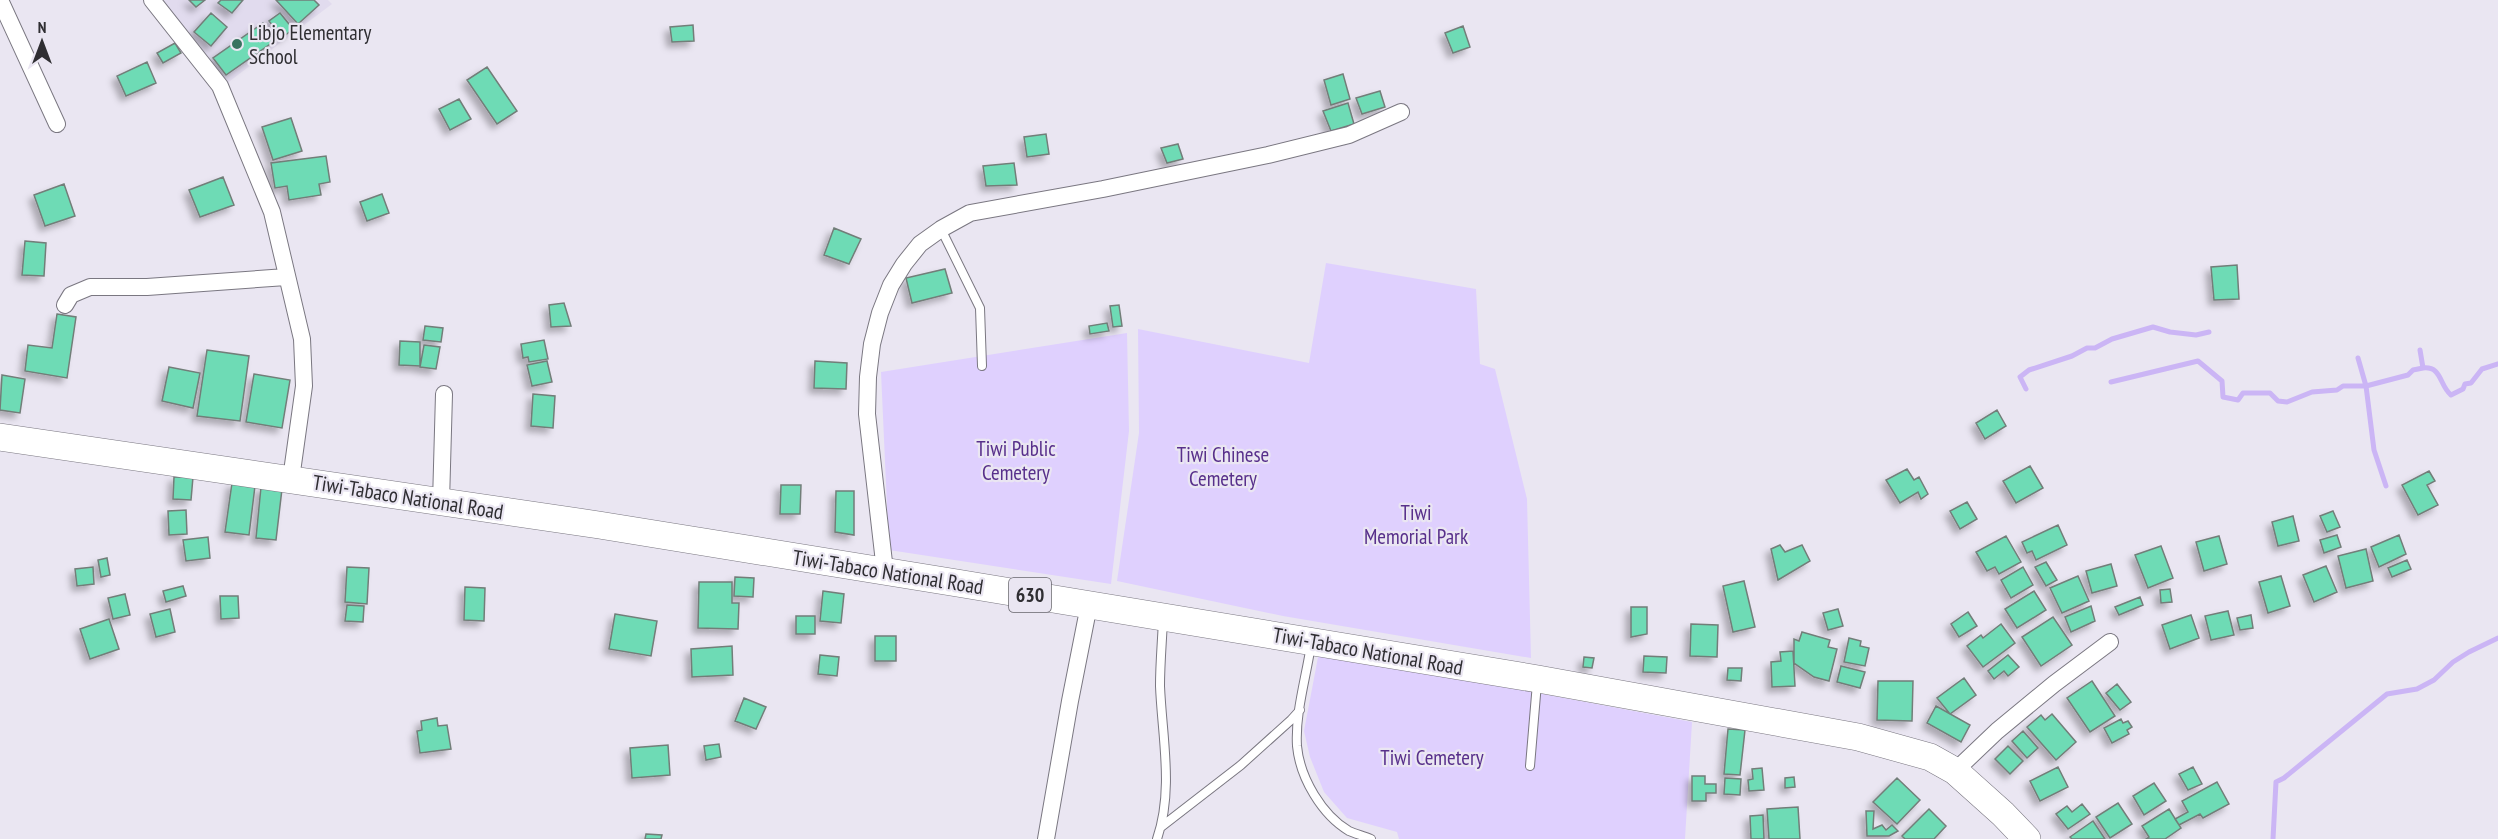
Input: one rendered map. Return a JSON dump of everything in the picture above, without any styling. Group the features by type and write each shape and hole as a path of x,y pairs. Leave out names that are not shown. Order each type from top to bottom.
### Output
{"main road":[{"name":"Tiwi-Tabaco National Road","path":"0,437 599,525 885,571 1538,680 1858,737 1930,758 1955,771 2027,839"}],"street":[{"path":"0,0 57,124"},
{"path":"152,0 220,86 272,212 302,339 304,386 291,479"},
{"path":"885,571 867,414 872,344 880,313 891,285 920,244 940,229 970,213 1103,189 1268,155 1349,135 1401,112"},
{"path":"65,305 70,296 90,287 147,287 286,277"},
{"path":"441,502 444,394"},
{"path":"1046,839 1089,605"},
{"path":"1955,771 1997,731 2109,642"}],"lane":[{"path":"940,229 980,308 982,366"},
{"path":"1157,839 1161,827 1166,758 1160,685 1163,617"},
{"path":"1312,642 1300,710 1298,748 1302,767 1314,793 1328,814 1350,831 1371,839"},
{"path":"1530,766 1538,680"},
{"path":"1161,827 1241,765 1300,710"}],"shaded area":[{"name":"Libjo Elementary School","path":"162,0 328,0 332,4 226,84"}],"green space":[{"name":"Tiwi Memorial Park","path":"1326,263 1476,289 1480,364 1495,369 1527,499 1531,658 1283,616 1117,581 1139,433 1138,329 1309,363"},
{"name":"Tiwi Public Cemetery","path":"1127,333 1129,431 1111,584 889,550 881,372"},
{"name":"Tiwi Cemetery","path":"1319,652 1692,722 1685,839 1399,839 1397,832 1347,818 1324,792 1310,757 1304,731"}],"building":[{"path":"189,0 205,0 196,7"},
{"path":"221,0 243,0 232,13 218,3"},
{"path":"276,0 314,0 319,5 298,24"},
{"path":"211,13 227,27 211,46 194,32"},
{"path":"280,13 293,29 282,38 269,21"},
{"path":"263,23 276,40 226,75 213,58"},
{"path":"693,25 694,41 672,42 670,27"},
{"path":"1463,26 1470,47 1453,53 1445,33"},
{"path":"175,43 181,53 163,63 157,53"},
{"path":"147,62 156,83 126,96 117,76"},
{"path":"487,67 517,111 497,124 467,80"},
{"path":"1343,74 1350,99 1331,105 1324,80"},
{"path":"1380,91 1385,107 1362,114 1356,98"},
{"path":"459,99 471,119 450,130 439,109"},
{"path":"1348,103 1354,124 1331,131 1323,111"},
{"path":"291,118 302,151 273,160 262,127"},
{"path":"1046,134 1049,154 1027,157 1024,137"},
{"path":"1178,144 1183,159 1167,163 1161,148"},
{"path":"326,156 330,182 319,184 321,195 289,200 287,186 275,188 271,163"},
{"path":"1014,163 1017,185 986,186 983,166"},
{"path":"223,177 234,205 200,217 189,190"},
{"path":"64,184 75,216 45,226 34,195"},
{"path":"382,194 389,213 367,221 360,202"},
{"path":"834,228 861,239 849,264 824,255"},
{"path":"25,241 46,243 44,276 22,275"},
{"path":"2237,265 2239,299 2214,300 2211,267"},
{"path":"945,269 952,293 912,303 906,278"},
{"path":"564,303 571,326 551,327 549,305"},
{"path":"1119,305 1122,326 1113,327 1110,306"},
{"path":"57,314 76,317 67,378 25,371 28,345 52,348"},
{"path":"1107,323 1109,331 1090,334 1089,326"},
{"path":"425,326 443,328 441,342 423,340"},
{"path":"544,340 548,359 529,362 528,357 523,358 521,344"},
{"path":"400,341 420,342 420,366 399,365"},
{"path":"424,345 440,347 436,369 420,367"},
{"path":"207,350 249,356 240,421 197,416"},
{"path":"547,361 552,382 532,386 527,365"},
{"path":"815,361 847,363 846,389 814,388"},
{"path":"169,367 200,373 193,408 162,401"},
{"path":"254,374 290,380 282,428 246,422"},
{"path":"2,375 25,379 20,413 0,410"},
{"path":"533,394 555,396 553,428 531,426"},
{"path":"1997,410 2006,426 1985,439 1976,423"},
{"path":"2030,466 2043,488 2016,503 2003,481"},
{"path":"1907,469 1914,480 1919,477 1928,494 1921,499 1918,492 1900,503 1886,480"},
{"path":"2429,471 2435,481 2427,485 2438,505 2418,515 2402,485"},
{"path":"174,477 193,477 191,500 173,499"},
{"path":"232,483 255,486 249,535 225,532"},
{"path":"781,485 801,485 800,514 780,514"},
{"path":"261,487 282,489 276,540 256,538"},
{"path":"836,491 854,491 854,535 835,532"},
{"path":"1967,502 1977,519 1960,529 1950,511"},
{"path":"186,510 187,534 169,535 168,511"},
{"path":"2333,511 2340,527 2327,532 2320,516"},
{"path":"2293,516 2299,541 2278,546 2272,522"},
{"path":"2058,525 2067,545 2036,560 2032,551 2027,553 2022,542"},
{"path":"2337,535 2341,547 2324,553 2320,540"},
{"path":"2399,535 2406,554 2379,567 2371,547"},
{"path":"2006,536 2021,562 1999,574 1995,567 1987,571 1976,552"},
{"path":"2219,536 2227,564 2204,571 2196,542"},
{"path":"208,537 210,558 186,561 183,540"},
{"path":"1780,545 1785,552 1802,545 1810,561 1778,580 1771,549"},
{"path":"2161,546 2173,578 2148,588 2135,555"},
{"path":"2366,549 2373,581 2346,588 2338,556"},
{"path":"107,558 110,575 101,577 98,560"},
{"path":"2407,560 2411,569 2392,577 2388,568"},
{"path":"2046,562 2057,580 2046,586 2035,567"},
{"path":"2111,564 2117,586 2092,593 2086,571"},
{"path":"2326,566 2337,592 2314,602 2303,575"},
{"path":"93,567 94,584 77,586 75,569"},
{"path":"347,567 369,568 367,604 345,602"},
{"path":"2023,567 2033,585 2011,598 2001,580"},
{"path":"2078,576 2089,601 2062,613 2050,588"},
{"path":"2281,576 2290,606 2268,613 2259,582"},
{"path":"735,577 754,578 753,597 734,596"},
{"path":"1744,581 1755,627 1733,632 1723,586"},
{"path":"699,582 732,582 732,603 739,603 738,629 698,628"},
{"path":"183,586 186,596 166,602 163,591"},
{"path":"465,587 485,588 484,621 464,620"},
{"path":"2170,589 2172,602 2161,603 2160,590"},
{"path":"823,591 844,594 841,623 820,621"},
{"path":"2034,591 2046,610 2017,628 2005,609"},
{"path":"125,594 130,615 113,619 108,598"},
{"path":"220,596 238,596 239,618 221,619"},
{"path":"2140,597 2143,605 2119,615 2115,607"},
{"path":"347,605 364,606 363,622 345,621"},
{"path":"2091,606 2095,621 2071,632 2065,617"},
{"path":"1631,607 1647,607 1647,634 1631,637"},
{"path":"170,609 175,632 156,637 150,614"},
{"path":"1838,609 1843,626 1828,630 1823,613"},
{"path":"2228,611 2234,635 2211,640 2205,616"},
{"path":"1968,612 1977,626 1959,637 1951,624"},
{"path":"615,614 657,621 651,656 609,649"},
{"path":"2191,615 2199,638 2170,649 2162,625"},
{"path":"2251,615 2253,628 2240,630 2237,618"},
{"path":"796,616 815,616 815,634 796,634"},
{"path":"2053,617 2072,645 2041,666 2022,637"},
{"path":"109,619 119,649 90,659 80,629"},
{"path":"1691,624 1718,625 1717,657 1690,656"},
{"path":"2001,624 2015,643 1983,667 1967,646 1981,635 1983,638"},
{"path":"1802,632 1830,640 1828,647 1837,649 1829,681 1814,677 1794,663 1794,639 1799,641"},
{"path":"875,636 896,636 896,661 875,661"},
{"path":"1849,638 1861,641 1860,646 1869,648 1865,666 1844,662"},
{"path":"732,646 733,675 692,677 691,649"},
{"path":"1793,651 1795,686 1772,687 1771,662 1781,661 1780,652"},
{"path":"820,655 839,657 837,676 818,674"},
{"path":"2008,655 2019,667 2008,676 2004,671 1994,679 1988,671"},
{"path":"1644,656 1667,657 1666,673 1643,672"},
{"path":"1584,657 1594,658 1592,668 1583,667"},
{"path":"1841,666 1865,672 1860,688 1837,682"},
{"path":"1728,668 1742,668 1741,681 1727,680"},
{"path":"1964,678 1976,695 1950,714 1937,698"},
{"path":"1878,681 1913,681 1912,721 1877,720"},
{"path":"2092,681 2115,716 2090,732 2067,698"},
{"path":"2117,684 2131,702 2120,710 2106,693"},
{"path":"744,698 766,707 756,729 735,721"},
{"path":"1936,706 1970,725 1961,742 1927,723"},
{"path":"2052,714 2076,742 2056,760 2027,727 2041,715 2045,720"},
{"path":"437,718 438,726 447,725 451,749 420,753 417,731 422,730 421,721"},
{"path":"2121,719 2123,723 2128,721 2132,727 2127,730 2129,734 2112,743 2104,728"},
{"path":"1728,729 1745,730 1740,775 1724,774"},
{"path":"2023,731 2038,748 2027,758 2012,741"},
{"path":"719,744 721,757 706,760 704,746"},
{"path":"668,745 670,775 632,778 630,748"},
{"path":"2008,746 2023,761 2010,774 1995,759"},
{"path":"2058,767 2068,787 2040,801 2030,781"},
{"path":"2193,767 2202,784 2188,790 2179,774"},
{"path":"1762,768 1764,790 1749,791 1748,780 1753,779 1752,769"},
{"path":"1692,776 1705,776 1705,784 1716,784 1716,793 1706,793 1706,801 1692,801"},
{"path":"1794,777 1795,787 1785,788 1785,778"},
{"path":"1725,778 1741,779 1740,795 1724,794"},
{"path":"1897,778 1920,800 1897,824 1873,802"},
{"path":"2217,782 2229,804 2203,818 2200,814 2179,825 2175,819 2188,812 2182,801"},
{"path":"2154,783 2166,801 2144,815 2133,796"},
{"path":"2118,803 2132,824 2110,838 2096,817"},
{"path":"2082,804 2090,814 2068,829 2056,814 2067,806 2072,812"},
{"path":"1798,807 1800,839 1769,839 1767,809"},
{"path":"1929,809 1946,826 1934,839 1905,839 1902,836"},
{"path":"2169,809 2181,828 2165,839 2146,839 2149,837 2142,826"},
{"path":"1866,811 1874,811 1873,829 1882,825 1886,830 1892,825 1898,831 1889,836 1867,836"},
{"path":"1763,815 1764,839 1751,839 1750,816"},
{"path":"2093,821 2105,839 2072,839 2070,837"},
{"path":"646,834 662,835 661,839 645,839"}],"waterway":[{"path":"2026,389 2020,377 2029,370 2072,356 2087,348 2095,348 2112,339 2153,327 2170,332 2196,335 2209,332"},
{"path":"2111,382 2198,361 2222,381 2223,397 2238,400 2243,393 2270,393 2278,401 2287,402 2312,392 2337,390 2343,386 2366,386 2408,375 2413,370 2423,368 2420,350"},
{"path":"2358,358 2366,386 2374,450 2386,486"},
{"path":"2423,368 2434,370 2451,395 2463,389 2465,384 2471,383 2482,369 2498,364"},
{"path":"2273,839 2276,782 2284,778 2387,694 2417,689 2434,680 2453,662 2498,638"}],"place":[{"name":"Libjo Elementary School","path":"237,44"}],"park label":[{"name":"Tiwi Chinese Cemetery","path":"1223,466"}]}
